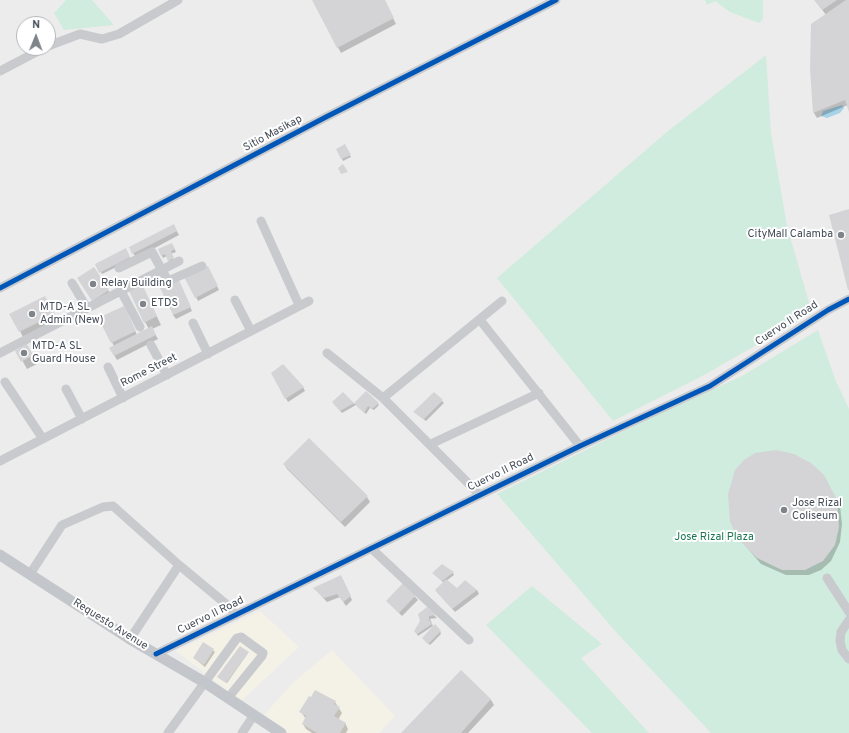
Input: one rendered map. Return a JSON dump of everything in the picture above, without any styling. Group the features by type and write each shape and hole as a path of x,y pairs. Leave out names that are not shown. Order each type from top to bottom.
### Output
{"main road":[{"name":"Requesto Avenue","path":"0,555 130,639 204,682 281,733"}],"street":[{"path":"56,43 80,34 102,39 119,34 178,0"},
{"name":"Sitio Masikap","path":"0,288 556,0"},
{"path":"0,71 29,56"},
{"path":"261,221 299,305"},
{"path":"119,268 152,252 168,281 202,266"},
{"path":"0,353 179,261"},
{"path":"72,283 87,308"},
{"path":"121,291 140,327"},
{"path":"235,300 251,331"},
{"path":"383,398 480,320 502,300"},
{"name":"Cuervo II Road","path":"156,654 580,446 710,386 828,310 849,300"},
{"name":"Rome Street","path":"0,461 309,301"},
{"path":"480,320 539,392 580,446"},
{"path":"193,323 208,354"},
{"path":"152,344 167,375"},
{"path":"327,353 383,398 431,444 480,495"},
{"path":"108,367 123,398"},
{"path":"5,382 43,439"},
{"path":"66,389 82,419"},
{"path":"431,444 539,392"},
{"path":"30,574 62,526 103,507 113,506 179,565 226,604 236,615"},
{"path":"372,549 469,640"},
{"path":"130,639 179,565"},
{"path":"827,578 849,612"},
{"path":"849,620 841,632 840,641 842,650 849,659"},
{"path":"168,733 204,682 239,637 261,650 263,653 228,698"},
{"path":"242,733 254,715"}],"shaded area":[{"path":"260,611 299,647 241,701 176,651"},
{"path":"332,650 395,716 379,733 288,733 262,717 294,682"}],"green space":[{"path":"66,0 92,0 114,25 64,30 54,13"},
{"path":"705,0 763,0 763,19 759,23 730,12 715,1 707,5"},
{"path":"766,55 771,133 787,226 812,313 706,374 613,421 497,278 668,131"},
{"name":"Jose Rizal Plaza","path":"818,330 835,379 849,409 849,733 711,733 616,632 497,494 652,417 742,376"},
{"path":"532,586 602,644 581,658 649,733 592,733 486,625"}],"water":[{"path":"842,105 844,108 840,113 827,118 821,116 823,111"}],"building":[{"path":"312,0 385,0 394,18 337,48"},
{"path":"814,0 837,0 822,10"},
{"path":"846,0 849,0 849,112 845,100 813,113 810,69 811,24"},
{"path":"345,144 351,155 341,159 336,149"},
{"path":"343,164 348,172 341,174 338,168"},
{"name":"CityMall Calamba","path":"849,209 849,290 848,290 829,215"},
{"path":"174,224 177,231 132,254 129,247"},
{"path":"172,243 175,249 171,251 174,258 168,261 165,254 161,256 158,249"},
{"path":"126,248 130,257 99,273 95,264"},
{"path":"208,266 218,286 195,298 184,277"},
{"name":"Relay Building","path":"94,267 109,290 92,301 77,278"},
{"path":"179,280 191,307 173,315 160,288"},
{"name":"ETDS","path":"142,284 157,316 144,323 129,291"},
{"name":"MTD-A SL Admin (New)","path":"45,296 55,314 19,332 9,314"},
{"path":"124,306 136,331 111,343 98,318"},
{"path":"152,326 156,335 114,356 109,348"},
{"name":"MTD-A SL Guard House","path":"27,344 33,355 21,362 15,351"},
{"path":"283,364 304,387 285,399 271,373"},
{"path":"366,391 379,403 372,409 368,406 364,413 354,403"},
{"path":"343,392 354,403 340,411 332,402"},
{"path":"434,392 443,400 424,419 413,412"},
{"path":"309,438 368,496 341,522 283,464"},
{"name":"Jose Rizal Coliseum","path":"776,450 794,454 811,463 824,475 837,500 839,527 835,545 823,561 805,570 782,570 757,558 737,538 730,521 728,494 735,470 744,460 755,453"},
{"path":"442,564 454,572 442,581 432,573"},
{"path":"341,575 351,596 343,602 337,594 324,598 313,588"},
{"path":"446,579 457,588 465,580 477,590 452,609 435,590"},
{"path":"403,583 416,595 399,613 386,601"},
{"path":"427,607 437,615 429,616 429,620 432,624 417,634 414,631 420,621 418,614"},
{"path":"435,624 441,631 428,644 422,638"},
{"path":"203,642 214,649 204,665 193,658"},
{"path":"240,646 249,652 226,683 217,677"},
{"path":"461,670 491,699 461,733 401,733"},
{"path":"315,690 336,701 334,704 340,707 334,716 346,723 340,733 317,733 302,724 306,716 299,712 309,696 311,697"}],"cycle path":[{"path":"0,288 326,117 556,0"},
{"path":"156,654 580,446 710,386 828,310 849,299"}],"place":[{"name":"CityMall Calamba","path":"841,235"},
{"name":"Relay Building","path":"93,284"},
{"name":"ETDS","path":"143,304"},
{"name":"MTD-A SL Admin (New)","path":"32,314"},
{"name":"MTD-A SL Guard House","path":"24,353"},
{"name":"Jose Rizal Coliseum","path":"784,510"}]}
